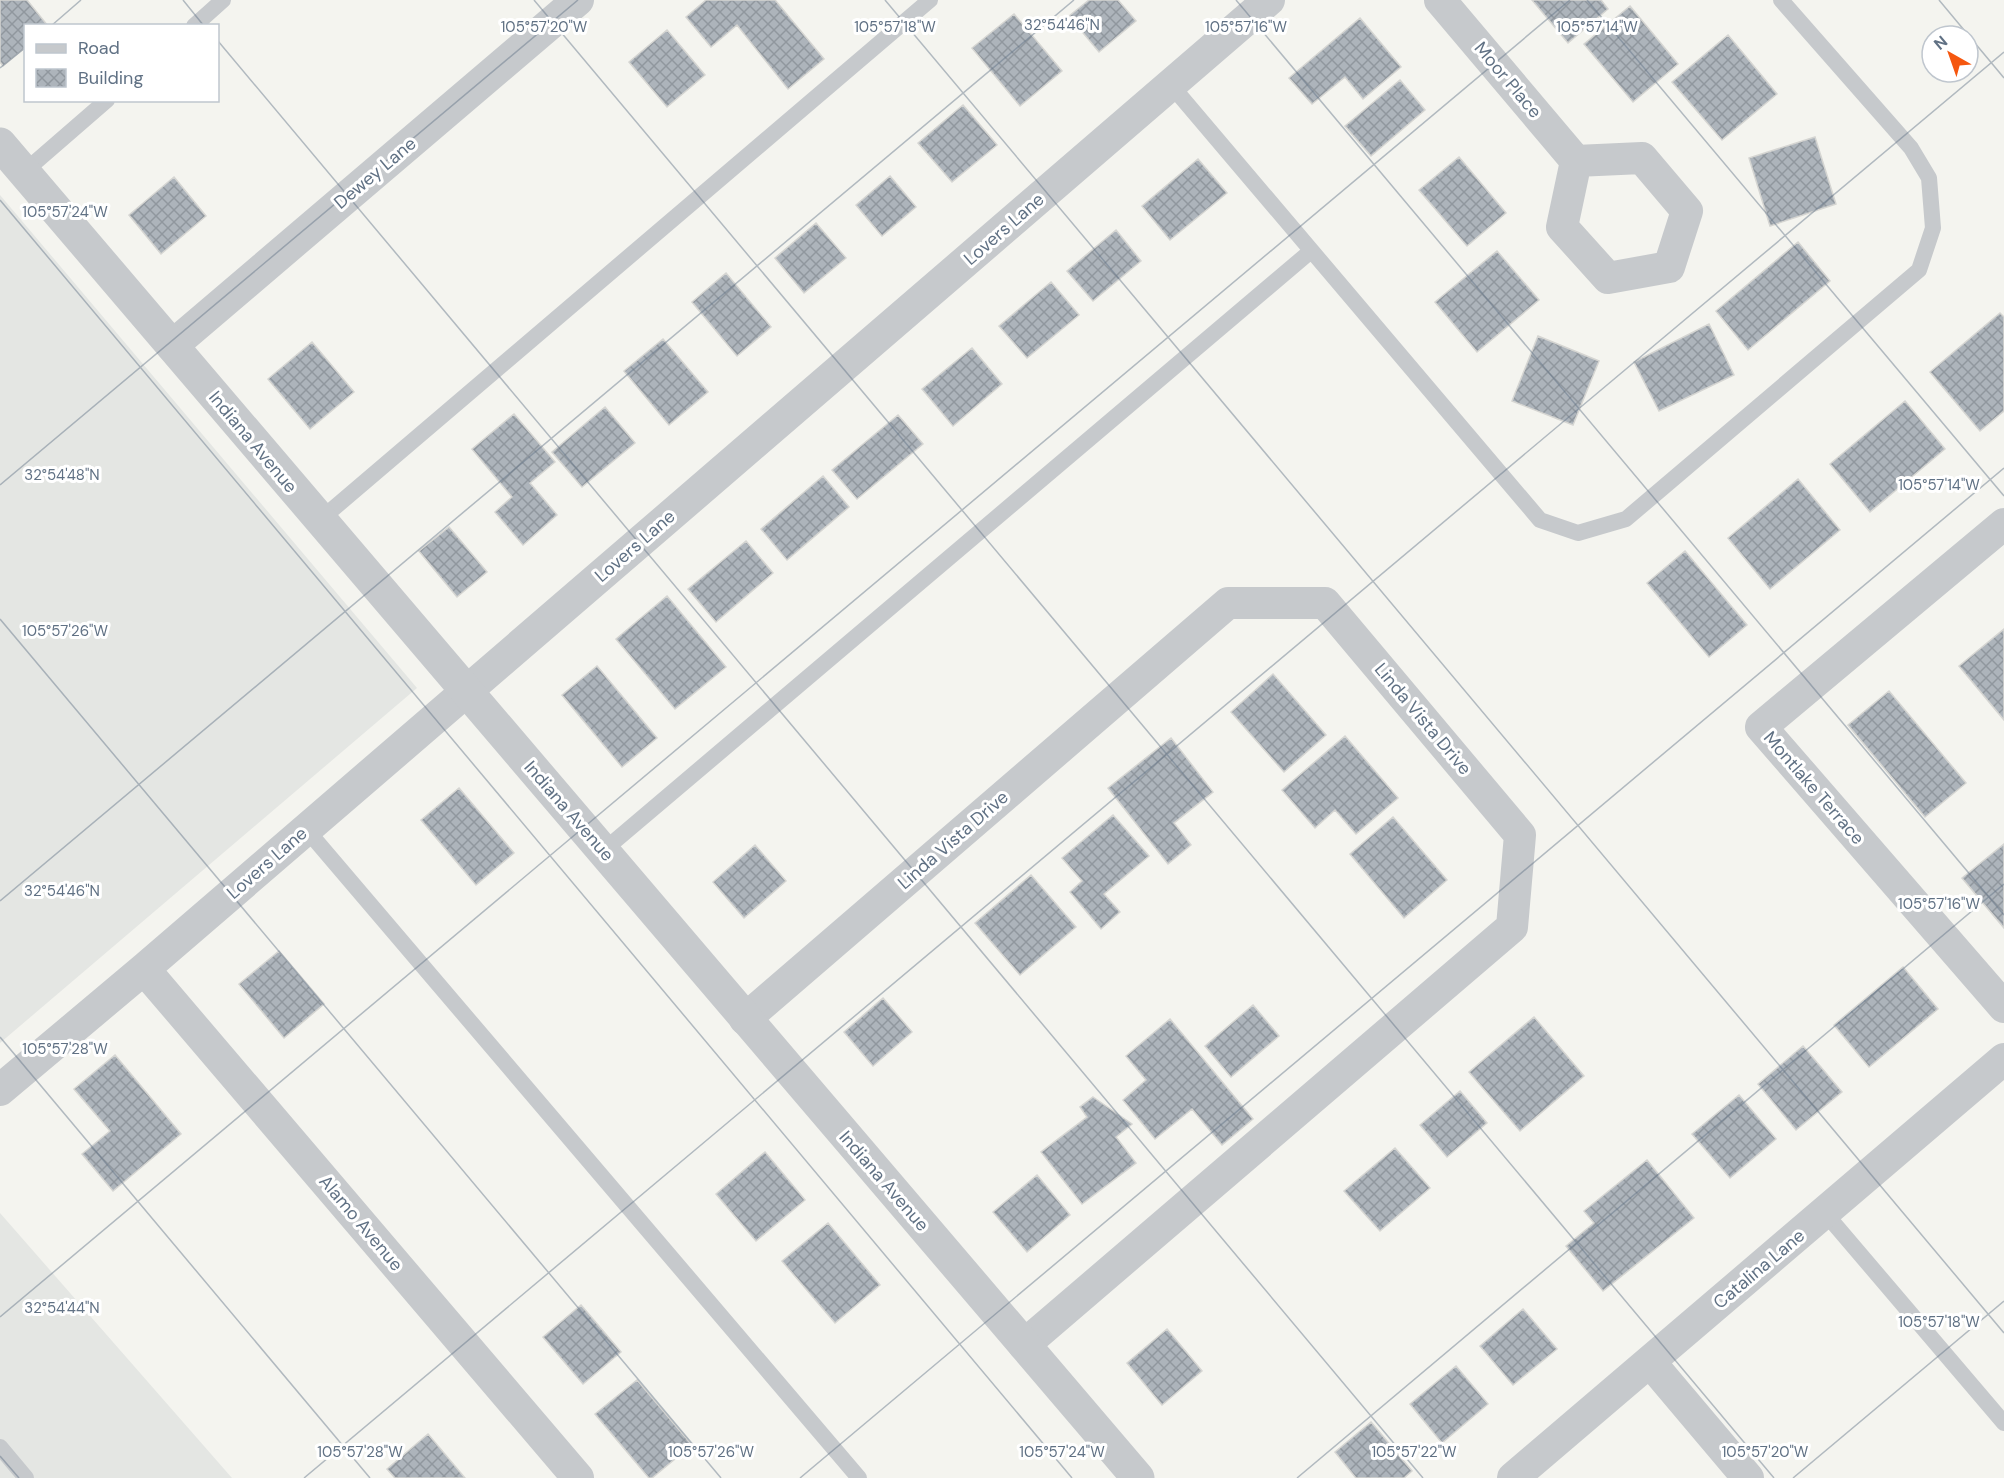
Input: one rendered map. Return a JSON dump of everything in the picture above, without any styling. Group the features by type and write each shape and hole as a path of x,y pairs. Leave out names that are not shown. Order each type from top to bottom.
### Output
{"street":[{"name":"Dewey Lane","path":"172,346 579,0"},
{"name":"Lovers Lane","path":"0,1090 144,969 1269,0"},
{"name":"Moor Place","path":"1440,0 1576,161"},
{"name":"Indiana Avenue","path":"10,164 172,346 1138,1478"},
{"name":"Montlake Terrace","path":"2004,524 1761,727 2004,1007"},
{"name":"Linda Vista Drive","path":"745,1019 1228,603 1325,603 1520,835 1512,927 1024,1345"},
{"name":"Alamo Avenue","path":"144,969 578,1478"},
{"name":"Catalina Lane","path":"1514,1478 1825,1213 2001,1068"},
{"path":"1650,1362 1748,1478"}],"lane":[{"path":"196,24 223,0"},
{"path":"320,520 930,0"},
{"path":"1171,85 1540,520 1578,533 1626,519 1919,270 1933,228 1929,178 1911,148 1781,0"},
{"path":"10,164 104,102"},
{"path":"603,851 1311,251"},
{"path":"306,829 859,1478"},
{"path":"1825,1213 2004,1423"},
{"path":"0,1447 26,1478"}],"shaded area":[{"path":"0,195 417,688 0,1043"},
{"path":"0,1213 232,1478 0,1478"}],"building":[{"path":"0,0 27,0 46,24 24,24 24,49 3,66 0,62"},
{"path":"706,0 775,0 824,59 788,89 737,25 711,47 686,17"},
{"path":"1089,0 1118,0 1136,21 1099,52 1069,16"},
{"path":"1532,0 1601,0 1608,9 1568,43"},
{"path":"1630,6 1678,64 1633,102 1584,44"},
{"path":"1014,14 1062,71 1020,106 972,48"},
{"path":"1360,18 1401,67 1363,99 1345,77 1312,104 1289,78"},
{"path":"667,30 705,75 667,107 629,62"},
{"path":"1728,35 1777,94 1722,140 1672,82"},
{"path":"1400,80 1425,110 1371,156 1345,126"},
{"path":"963,105 997,145 952,182 918,143"},
{"path":"1815,137 1836,204 1770,226 1749,158"},
{"path":"1459,157 1506,213 1467,246 1419,190"},
{"path":"1198,159 1227,193 1170,240 1142,206"},
{"path":"890,176 916,207 882,236 856,205"},
{"path":"174,177 206,216 161,254 129,215"},
{"path":"816,223 846,258 804,293 775,258"},
{"path":"1116,230 1141,261 1093,301 1067,271"},
{"path":"1798,242 1830,281 1748,350 1716,311"},
{"path":"1497,251 1539,300 1477,352 1435,302"},
{"path":"726,273 771,327 737,356 692,302"},
{"path":"1051,282 1079,315 1027,358 999,326"},
{"path":"2000,313 2004,317 2004,411 1980,431 1930,372"},
{"path":"1709,324 1734,375 1659,411 1634,362"},
{"path":"1538,336 1599,361 1573,425 1512,401"},
{"path":"663,339 708,392 669,425 624,371"},
{"path":"312,342 354,392 310,429 268,379"},
{"path":"972,348 1002,384 953,426 922,389"},
{"path":"1905,401 1945,449 1870,512 1830,464"},
{"path":"605,407 635,443 582,487 552,452"},
{"path":"514,414 555,462 530,483 557,515 523,545 495,512 512,497 472,449"},
{"path":"898,415 923,444 857,499 832,470"},
{"path":"823,476 849,507 787,560 761,529"},
{"path":"1798,479 1840,530 1770,589 1728,538"},
{"path":"449,527 487,572 457,597 419,551"},
{"path":"746,541 773,573 716,622 688,589"},
{"path":"1685,551 1747,625 1709,657 1647,583"},
{"path":"667,596 726,667 675,709 616,639"},
{"path":"2004,629 2004,720 1959,666"},
{"path":"597,666 657,738 622,767 562,695"},
{"path":"1273,674 1326,735 1284,772 1231,712"},
{"path":"1889,691 1966,783 1925,817 1848,725"},
{"path":"1345,736 1398,798 1356,834 1335,810 1315,828 1282,790"},
{"path":"1171,738 1213,792 1174,823 1191,845 1168,864 1108,788"},
{"path":"459,788 514,853 476,885 421,820"},
{"path":"1113,815 1149,856 1104,894 1120,912 1101,929 1070,892 1082,881 1062,858"},
{"path":"1393,817 1447,880 1404,918 1350,854"},
{"path":"2004,844 2004,928 1962,878"},
{"path":"755,845 786,881 744,918 713,882"},
{"path":"1031,875 1076,927 1020,975 975,923"},
{"path":"279,951 324,1004 284,1038 239,984"},
{"path":"1903,967 1938,1009 1869,1067 1834,1025"},
{"path":"883,998 912,1032 873,1066 844,1032"},
{"path":"1253,1005 1279,1036 1231,1077 1205,1046"},
{"path":"1534,1017 1584,1076 1520,1131 1469,1072"},
{"path":"1170,1019 1253,1119 1222,1145 1192,1109 1155,1139 1123,1100 1146,1080 1126,1056"},
{"path":"1803,1046 1842,1092 1796,1130 1758,1084"},
{"path":"115,1055 181,1134 113,1191 82,1154 110,1131 74,1089"},
{"path":"1460,1091 1487,1123 1447,1157 1420,1125"},
{"path":"1739,1095 1776,1139 1730,1178 1692,1134"},
{"path":"1093,1097 1132,1124 1116,1137 1136,1163 1082,1204 1041,1152 1087,1117 1080,1107"},
{"path":"1395,1148 1430,1188 1380,1231 1344,1191"},
{"path":"765,1152 805,1200 756,1241 716,1194"},
{"path":"1647,1160 1694,1218 1603,1291 1566,1246 1594,1223 1584,1211"},
{"path":"1037,1175 1070,1215 1027,1252 993,1212"},
{"path":"828,1223 880,1285 835,1323 782,1261"},
{"path":"581,1305 621,1352 583,1384 543,1337"},
{"path":"1523,1309 1557,1349 1513,1385 1480,1346"},
{"path":"1167,1329 1202,1371 1162,1405 1127,1363"},
{"path":"1456,1366 1488,1404 1442,1443 1410,1404"},
{"path":"637,1380 692,1445 652,1478 649,1478 595,1414"},
{"path":"1371,1422 1412,1471 1404,1478 1356,1478 1335,1452"},
{"path":"428,1434 465,1478 395,1478 387,1469"}]}
